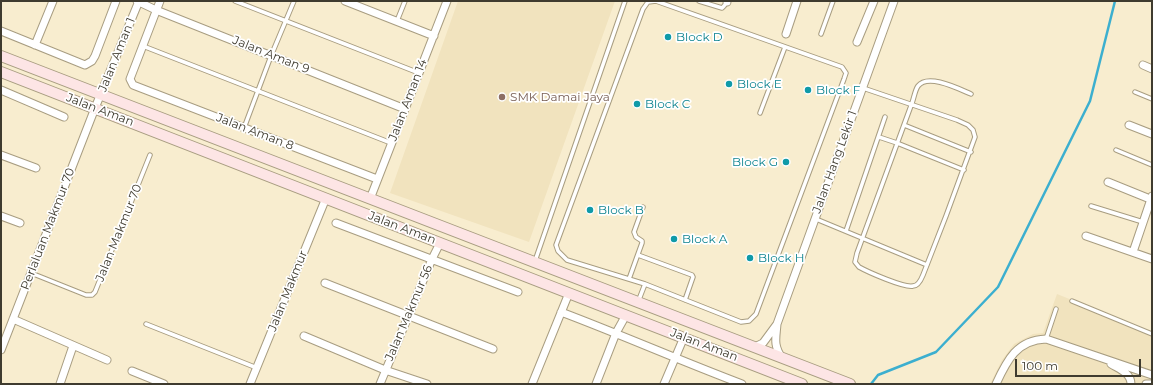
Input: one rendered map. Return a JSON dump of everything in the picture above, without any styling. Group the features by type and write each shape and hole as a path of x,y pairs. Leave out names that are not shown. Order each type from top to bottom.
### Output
{"main road":[{"name":"Jalan Aman","path":"1,56 850,384"},
{"name":"Jalan Aman","path":"1,72 802,384"}],"street":[{"path":"35,45 53,1"},
{"path":"1,31 85,64 92,61 116,1"},
{"name":"Jalan Aman 9","path":"138,1 156,10 405,109"},
{"name":"Jalan Aman 1","path":"95,108 138,1"},
{"path":"143,46 160,1"},
{"path":"345,1 361,4 434,36"},
{"name":"Jalan Aman 14","path":"370,199 447,1"},
{"path":"786,34 797,1"},
{"path":"858,42 874,1"},
{"name":"Jalan Hang Lekir 1","path":"782,358 777,351 775,343 777,324 894,1"},
{"name":"Jalan Aman 8","path":"143,46 130,78 133,85 377,179"},
{"path":"1143,65 1152,69"},
{"path":"1,90 64,117"},
{"name":"Perlaluan Makmur 70","path":"1,350 95,108"},
{"path":"1129,125 1152,134"},
{"path":"1,155 36,168"},
{"path":"1108,182 1151,197 1133,252"},
{"name":"Jalan Makmur","path":"250,384 326,198"},
{"path":"1,216 20,223"},
{"path":"336,223 518,292"},
{"path":"1086,236 1152,259"},
{"name":"Jalan Makmur 56","path":"380,384 440,243"},
{"path":"325,283 493,349"},
{"path":"532,384 569,293"},
{"path":"561,312 616,332 675,358 742,384"},
{"path":"596,384 616,332 626,315"},
{"path":"13,319 107,360"},
{"name":"Jalan Hang Lekir 1","path":"759,349 777,324"},
{"path":"304,336 385,370 427,384"},
{"path":"664,384 684,337"},
{"path":"996,384 1005,364 1016,350 1035,339 1046,339 1152,374"},
{"path":"60,384 73,346"},
{"path":"1092,354 1127,374 1131,384"},
{"path":"132,371 164,384"},
{"path":"1146,384 1152,384"}],"lane":[{"path":"235,1 419,73"},
{"path":"244,128 271,56 294,1"},
{"path":"397,21 405,1"},
{"path":"534,262 625,1"},
{"path":"656,1 842,68 846,73 844,79 756,314 749,321 741,322 629,279 567,260 558,251 556,246 643,9 648,2 656,1"},
{"path":"699,1 722,8 727,2"},
{"path":"821,34 834,1"},
{"path":"143,46 391,143"},
{"path":"760,113 785,47"},
{"path":"863,88 912,104 957,120 973,130 976,137 921,280 915,286 911,287 901,285 859,267 855,262 862,238 912,104 917,87 922,82 928,80 971,94"},
{"path":"1135,92 1152,99"},
{"path":"846,231 885,117"},
{"path":"904,125 971,152"},
{"path":"879,137 964,170"},
{"path":"1116,150 1152,166"},
{"name":"Jalan Makmur 70","path":"31,273 86,295 92,295 95,292 150,155"},
{"path":"1091,206 1143,222"},
{"path":"629,279 642,241 636,237 634,232 644,207"},
{"path":"815,219 927,265"},
{"path":"638,255 692,275 694,278 685,300"},
{"path":"638,302 645,284"},
{"path":"1072,301 1152,334"},
{"path":"1046,339 1056,309"},
{"path":"146,324 257,368"}],"shaded area":[{"name":"SMK Damai Jaya","path":"458,1 615,1 529,242 390,193"},
{"path":"1057,294 1152,332 1152,384 990,384 1002,360 1014,344 1033,334 1043,333"}],"waterway":[{"path":"871,384 878,375 936,352 998,287 1090,101 1115,1"}],"place":[{"name":"Block D","path":"668,37"},
{"name":"Block E","path":"729,84"},
{"name":"Block F","path":"808,90"},
{"name":"SMK Damai Jaya","path":"502,97"},
{"name":"Block C","path":"637,104"},
{"name":"Block G","path":"786,162"},
{"name":"Block B","path":"590,210"},
{"name":"Block A","path":"674,239"},
{"name":"Block H","path":"750,258"}]}
